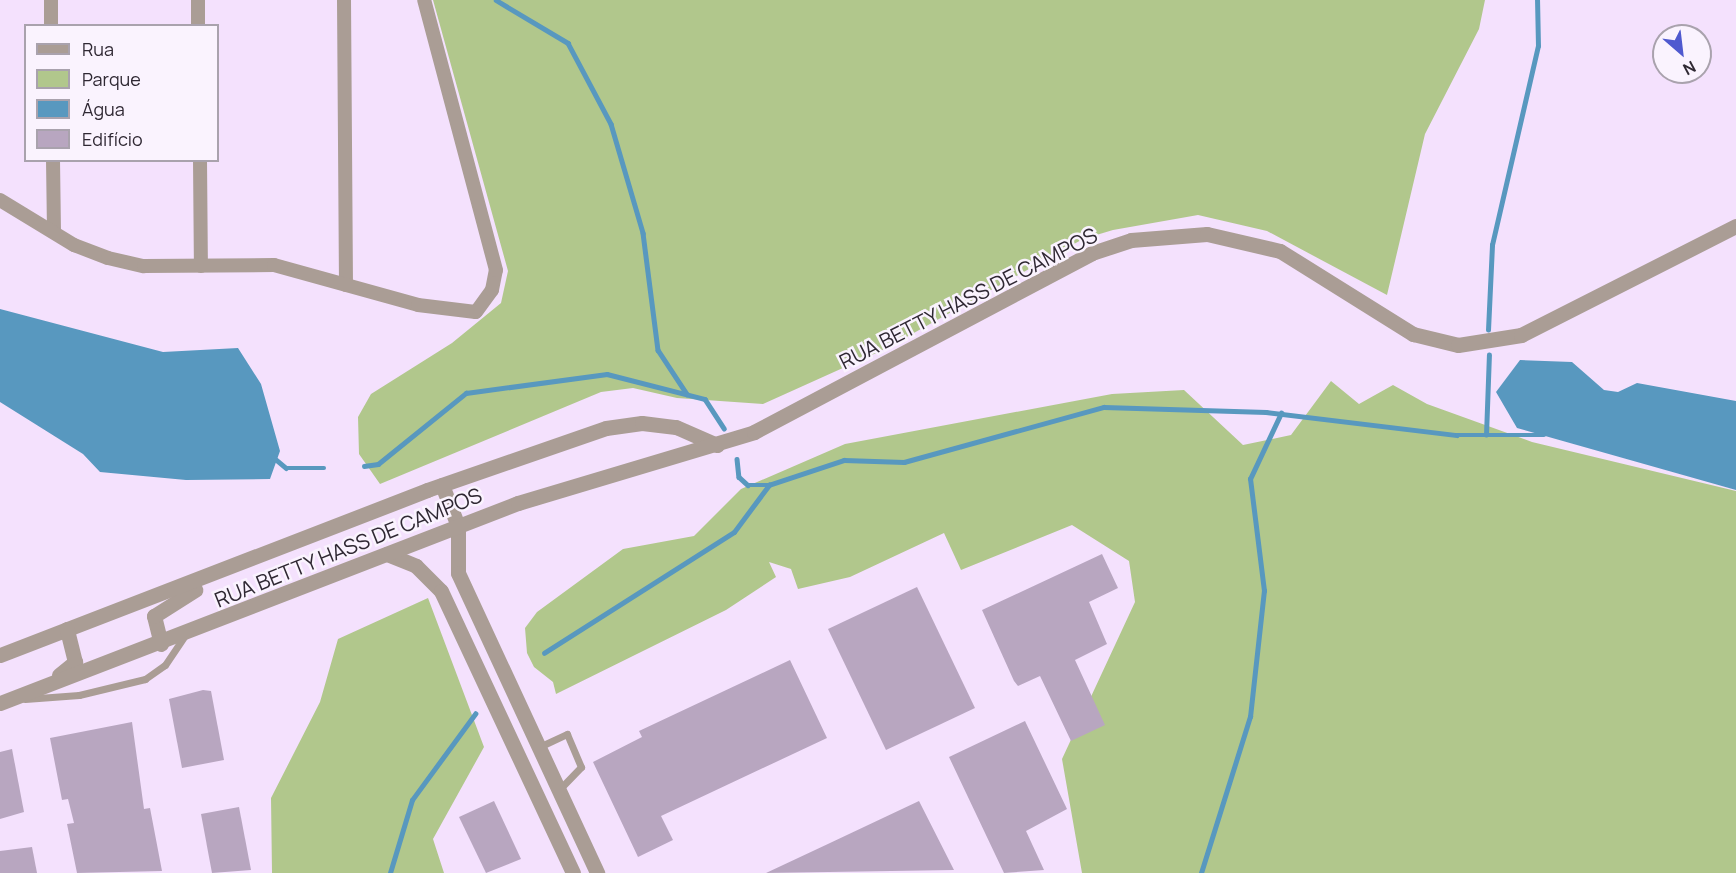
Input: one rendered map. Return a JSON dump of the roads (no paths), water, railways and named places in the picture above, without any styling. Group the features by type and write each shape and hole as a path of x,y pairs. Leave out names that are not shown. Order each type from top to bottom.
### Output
{"street":[{"path":"51,0 51,24"},
{"path":"198,0 198,24"},
{"path":"344,0 346,285"},
{"path":"0,200 54,232 108,258 144,266 274,266 418,305 476,312 492,291 496,270 424,0"},
{"path":"53,162 54,232"},
{"path":"200,162 201,267"},
{"name":"RUA BETTY HASS DE CAMPOS","path":"5,702 161,644 458,526 600,475 717,445 806,406 1092,253 1131,240 1207,234 1280,251 1413,334 1467,345 1521,334 1736,226"},
{"name":"RUA BETTY HASS DE CAMPOS","path":"0,655 442,485 606,428 642,423 676,427 717,445"},
{"path":"442,485 458,526 458,573 597,873"},
{"path":"387,554 416,566 441,591 573,873"},
{"path":"161,644 154,626 160,609 251,560"},
{"path":"5,702 72,668 67,629"}],"lane":[{"path":"5,702 79,695 145,679 165,665 186,634"},
{"path":"539,747 567,734 581,767 558,790"}],"water":[{"path":"0,309 163,352 238,348 261,384 280,451 270,479 186,480 100,472 83,454 0,402"},
{"path":"1520,360 1572,362 1604,390 1618,392 1637,383 1736,401 1736,490 1517,428 1496,392"}],"waterway":[{"path":"496,0 568,43 611,124 643,233 658,350 687,394"},
{"path":"1488,330 1492,245 1538,46 1537,0"},
{"path":"1486,435 1489,355"},
{"path":"364,466 378,464 466,393 607,374 705,399 724,428"},
{"path":"737,459 739,477 748,485 769,485 844,460 904,462 1104,407 1266,412 1457,435 1544,435"},
{"path":"1201,873 1250,717 1264,591 1250,479 1281,413"},
{"path":"273,457 286,468 324,468"},
{"path":"544,653 734,532 769,485"},
{"path":"390,873 412,800 475,714"}]}
